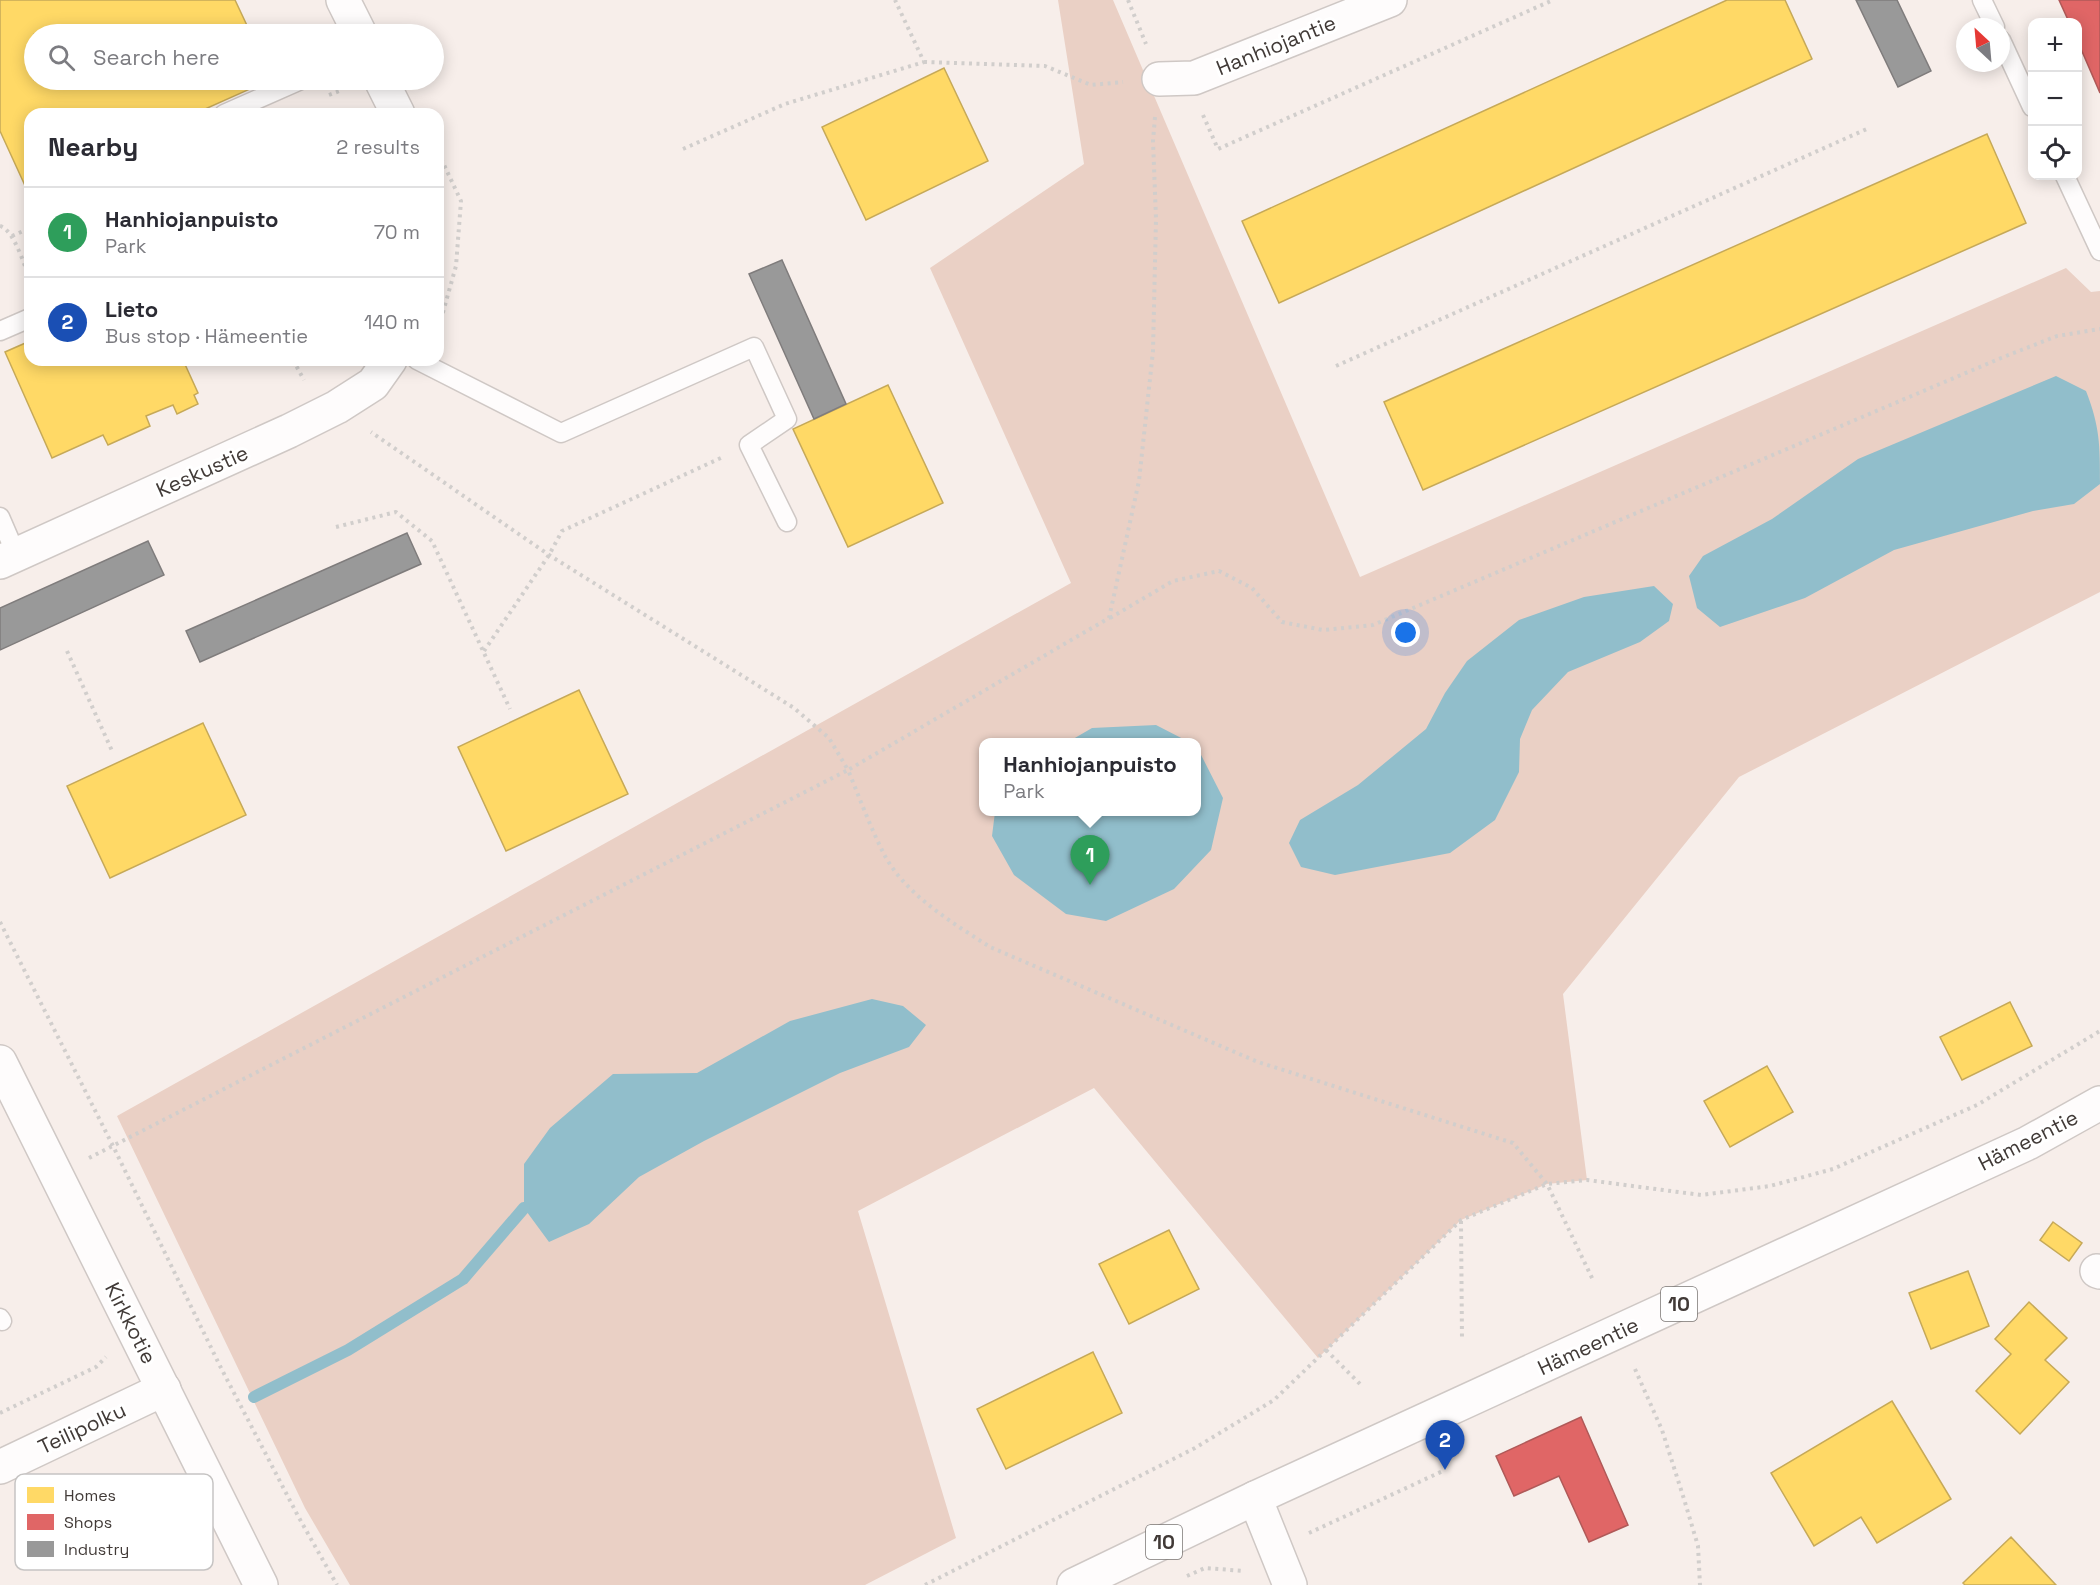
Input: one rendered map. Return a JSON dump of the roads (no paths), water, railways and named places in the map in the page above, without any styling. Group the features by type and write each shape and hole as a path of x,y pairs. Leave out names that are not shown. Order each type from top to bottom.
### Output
{"main road":[{"path":"343,0 355,24"},
{"name":"Hanhiojantie","path":"1159,79 1194,78 1389,0"},
{"path":"386,90 395,108"},
{"name":"Keskustie","path":"8,558 337,407 373,384 386,366"},
{"name":"Kirkkotie","path":"0,1062 206,1474"},
{"name":"Hämeentie","path":"1074,1585 1255,1498 2028,1143 2100,1103"},
{"name":"Teilipolku","path":"0,1467 164,1389"},
{"name":"Kirkkotie","path":"213,1488 261,1585"},
{"path":"1255,1498 1287,1579"}],"lane":[{"path":"1982,0 1991,18"},
{"path":"2010,59 2028,98"},
{"path":"238,108 278,90"},
{"path":"2067,180 2100,251"},
{"path":"0,331 24,321"},
{"path":"429,366 561,433 754,346 787,419 749,445 787,522"},
{"path":"0,517 8,558"}],"water":[{"path":"2056,376 2086,391 2098,436 2100,484 2074,504 2033,511 1894,550 1805,598 1720,627 1697,608 1689,576 1703,556 1772,519 1858,459"},
{"path":"1654,586 1673,604 1669,621 1640,642 1568,672 1532,710 1520,739 1519,772 1495,820 1450,853 1335,875 1301,867 1289,843 1300,820 1358,785 1426,729 1445,693 1467,661 1519,620 1584,597"},
{"path":"1156,725 1181,738 1075,738 1092,728"},
{"path":"1201,755 1223,798 1211,850 1174,889 1106,921 1066,914 1014,875 992,836 994,816 1201,816"},
{"path":"872,999 903,1006 926,1025 909,1047 840,1073 704,1141 639,1177 589,1224 549,1242 524,1208 524,1164 550,1128 613,1074 697,1073 790,1021"}],"waterway":[{"path":"254,1397 348,1350 463,1279 524,1208"}],"place":[{"name":"Hanhiojanpuisto","path":"1090,885"},
{"name":"Lieto","path":"1445,1470"}]}
